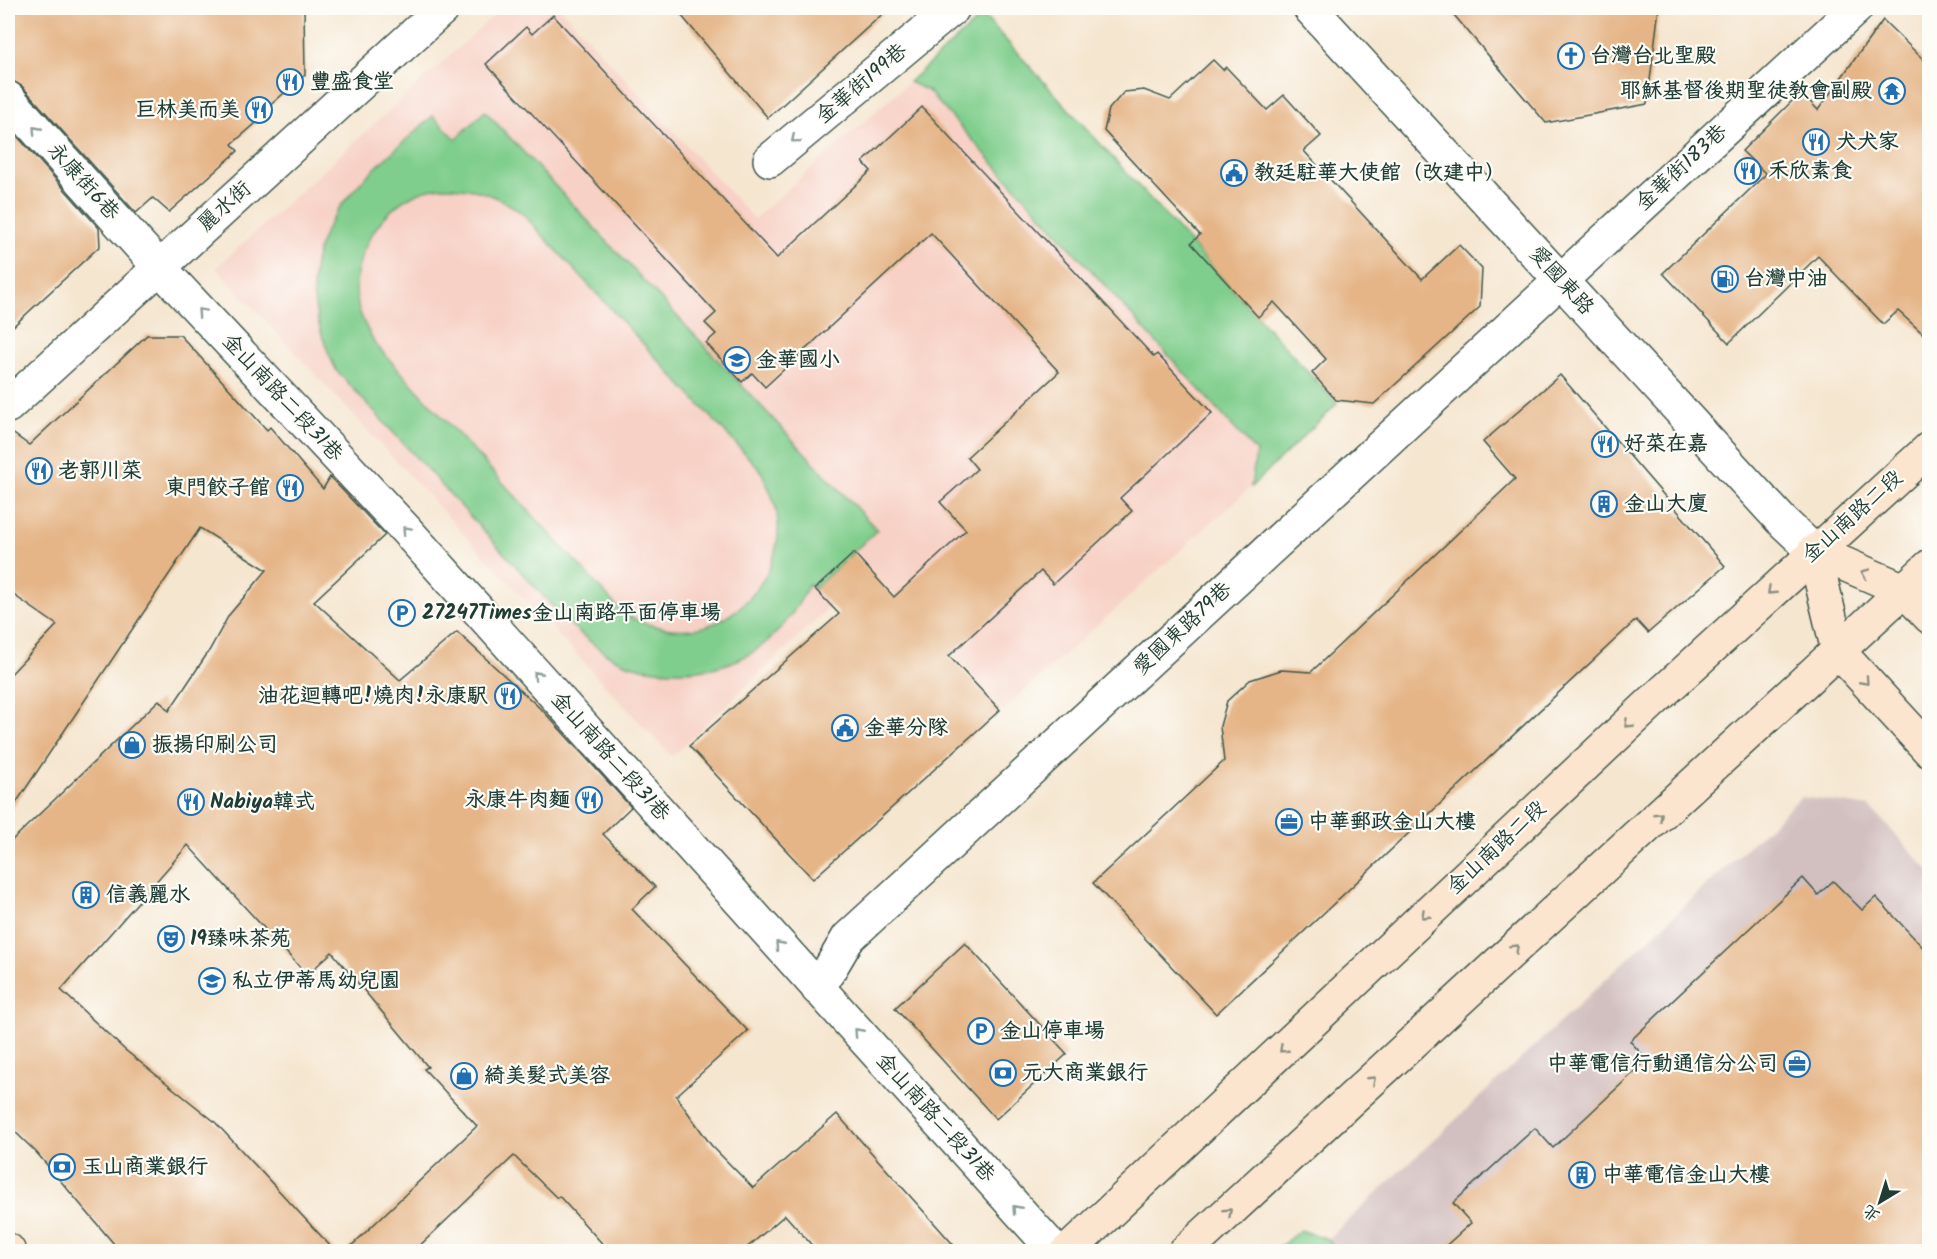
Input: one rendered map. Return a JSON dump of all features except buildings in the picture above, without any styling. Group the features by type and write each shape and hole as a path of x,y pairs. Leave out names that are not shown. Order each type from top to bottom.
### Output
{"main road":[{"name":"金山南路二段","path":"1067,1251 1814,551 1929,448"},
{"name":"愛國東路","path":"1814,551 1904,590 1929,617"},
{"path":"1814,551 1838,651 1929,751"},
{"path":"1185,1251 1929,566"}],"street":[{"name":"麗水街","path":"8,406 443,8"},
{"name":"金華街199巷","path":"770,160 953,8"},
{"name":"愛國東路","path":"1310,8 1781,520 1814,551"},
{"name":"金華街183巷","path":"1561,280 1856,8"},
{"name":"永康街6巷","path":"8,98 159,267"},
{"name":"金山南路二段31巷","path":"159,267 406,530 1056,1251"},
{"name":"愛國東路79巷","path":"818,989 848,938 1561,280"}],"shaded area":[{"name":"金華國小","path":"502,8 560,8 754,219 909,82 928,90 1256,452 1251,487 1003,710 854,552 815,589 830,606 672,757 216,268"},
{"path":"1801,797 1870,807 1929,871 1929,1251 1339,1252 1328,1239"}],"green space":[{"path":"983,15 1337,404 1251,487 1256,452 928,91 909,82"},
{"path":"485,111 877,530 814,589 809,584 785,623 756,650 719,666 675,671 634,666 606,653 568,623 336,370 319,326 313,288 317,255 329,225 347,198 372,171 433,116 456,139","holes":["454,187 494,196 522,213 761,471 773,497 777,514 778,533 775,551 769,569 759,586 733,613 699,628 679,630 651,625 624,614 375,344 359,311 356,289 362,255 370,238 391,210 405,200 428,189"]},
{"path":"1300,1230 1328,1239 1339,1251 1275,1251"}],"place":[{"name":"台灣台北聖殿","path":"1571,56"},
{"name":"豐盛食堂","path":"290,82"},
{"name":"耶穌基督後期聖徒教會副殿","path":"1892,91"},
{"name":"巨林美而美","path":"259,110"},
{"name":"犬犬家","path":"1816,142"},
{"name":"禾欣素食","path":"1748,171"},
{"name":"教廷駐華大使館（改建中）","path":"1234,173"},
{"name":"台灣中油","path":"1725,279"},
{"name":"金華國小","path":"737,360"},
{"name":"好菜在嘉","path":"1605,444"},
{"name":"老郭川菜","path":"39,471"},
{"name":"東門餃子館","path":"290,488"},
{"name":"金山大廈","path":"1604,504"},
{"name":"27247Times金山南路平面停車場","path":"402,613"},
{"name":"油花迴轉吧!燒肉!永康駅","path":"508,696"},
{"name":"金華分隊","path":"845,728"},
{"name":"振揚印刷公司","path":"132,745"},
{"name":"永康牛肉麵","path":"589,800"},
{"name":"Nabiya韓式","path":"191,802"},
{"name":"中華郵政金山大樓","path":"1289,822"},
{"name":"信義麗水","path":"86,895"},
{"name":"19臻味茶苑","path":"171,939"},
{"name":"私立伊蒂馬幼兒園","path":"212,981"},
{"name":"金山停車場","path":"981,1031"},
{"name":"中華電信行動通信分公司","path":"1797,1064"},
{"name":"元大商業銀行","path":"1003,1073"},
{"name":"綺美髮式美容","path":"464,1076"},
{"name":"玉山商業銀行","path":"62,1167"},
{"name":"中華電信金山大樓","path":"1582,1175"}]}
